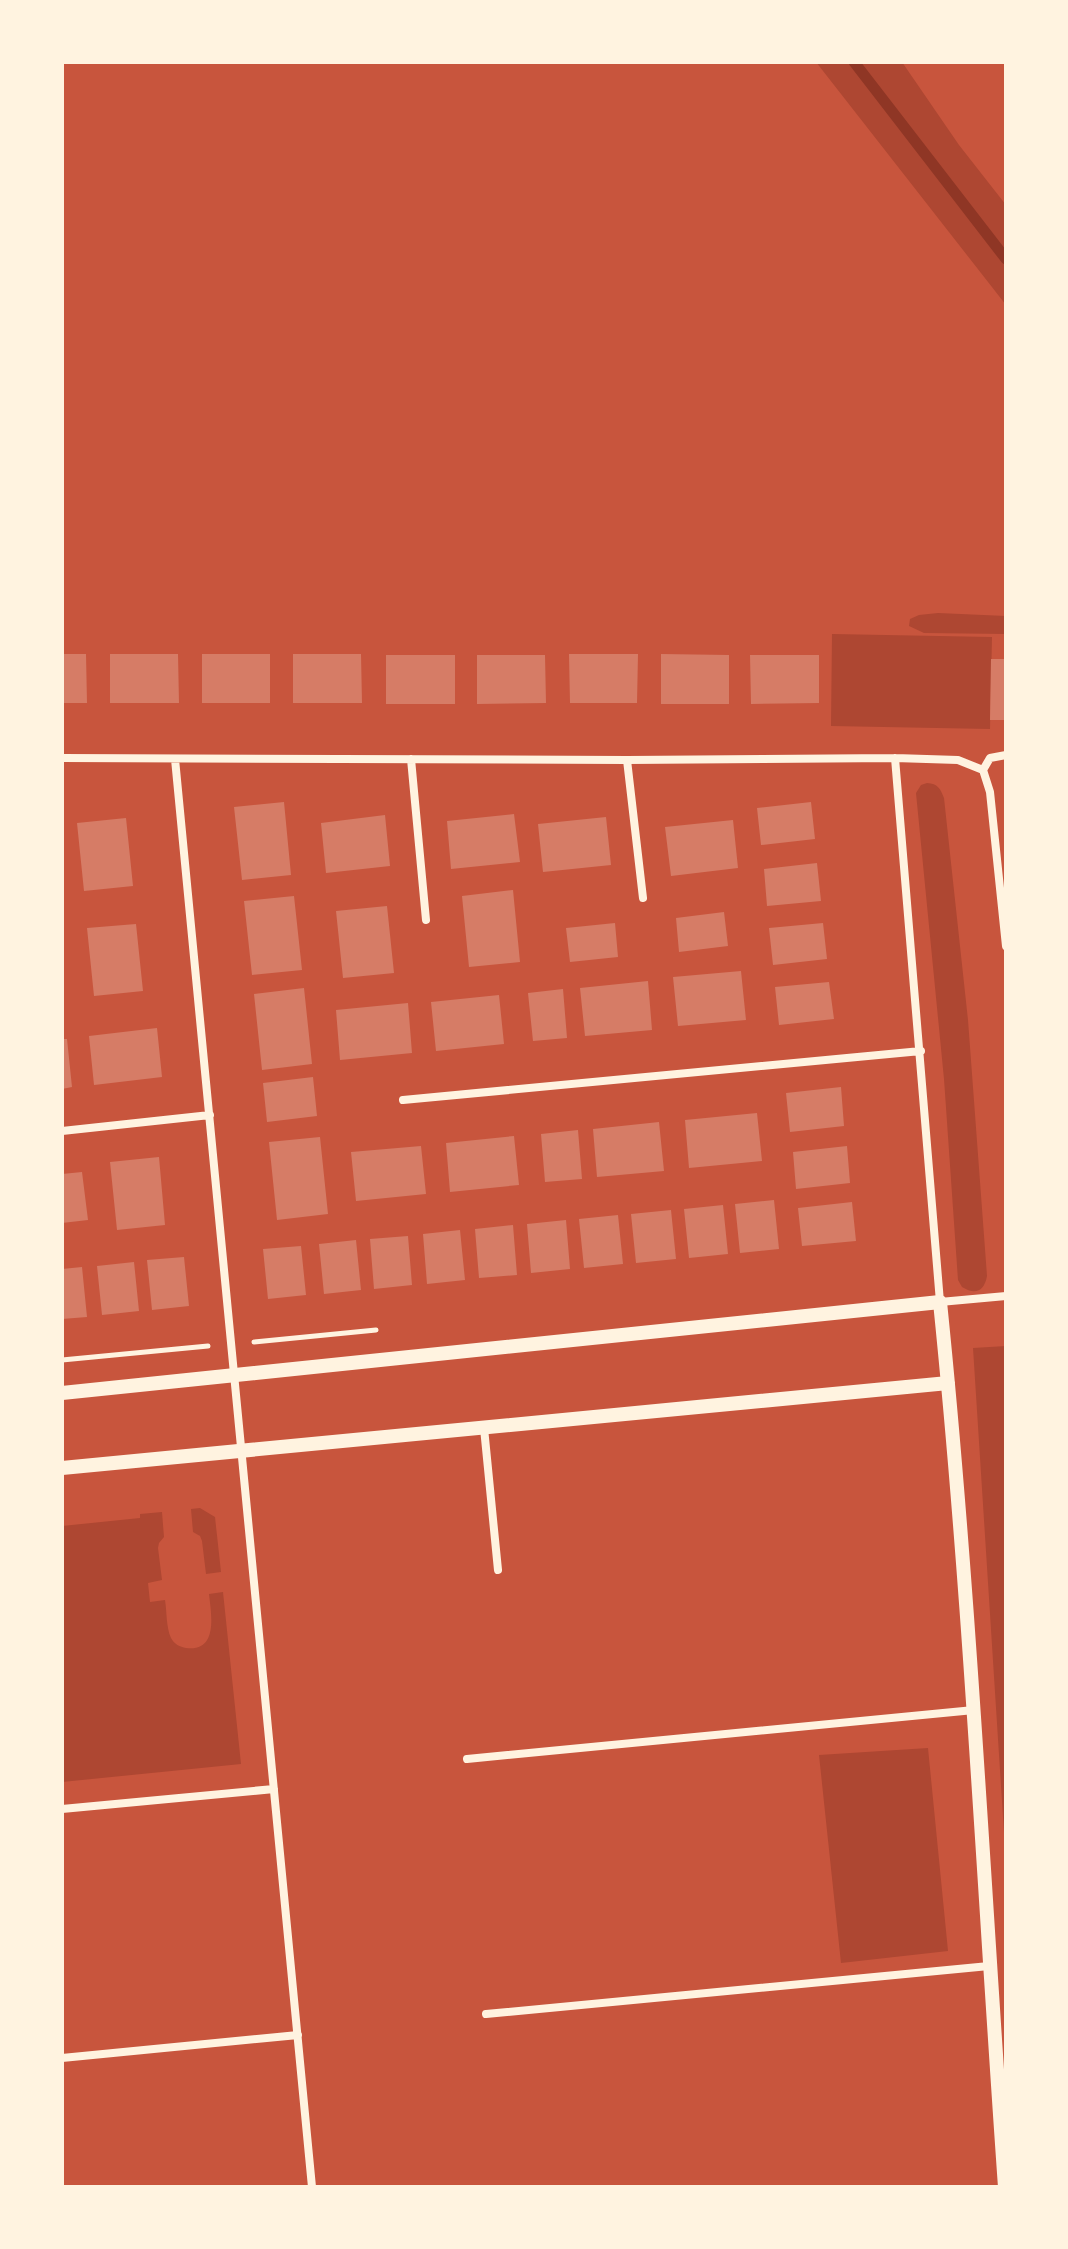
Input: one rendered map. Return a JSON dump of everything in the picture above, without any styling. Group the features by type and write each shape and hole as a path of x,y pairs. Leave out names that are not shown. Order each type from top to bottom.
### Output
{"street":[{"path":"1006,755 990,758 983,770 990,792 1006,946"},
{"path":"62,758 895,758 958,760 983,770"},
{"path":"895,758 974,1710 1005,2187"},
{"path":"175,759 312,2187"},
{"path":"411,759 426,920"},
{"path":"627,760 643,898"},
{"path":"403,1100 921,1051"},
{"path":"62,1131 210,1115"},
{"path":"62,1393 1006,1296"},
{"path":"62,1468 948,1383"},
{"path":"484,1428 498,1570"},
{"path":"467,1759 974,1710"},
{"path":"62,1809 274,1789"},
{"path":"486,2014 989,1966"},
{"path":"62,2058 298,2035"}],"shaded area":[{"path":"816,62 902,62 959,145 1006,205 1006,305"},
{"path":"938,613 1006,616 1006,634 924,633 909,626 910,619"},
{"path":"832,634 992,637 990,729 831,726"},
{"path":"927,783 938,787 944,798 968,1020 987,1276 984,1286 975,1291 962,1287 958,1280 944,1079 916,793 921,785"},
{"path":"1006,1346 1006,1864 973,1348"},
{"path":"200,1508 215,1517 221,1572 206,1574 202,1541 193,1532 191,1509"},
{"path":"162,1512 164,1537 158,1548 162,1580 148,1583 150,1602 165,1600 168,1629 175,1644 197,1648 204,1644 211,1630 209,1594 223,1592 241,1764 62,1782 62,1526 140,1518 140,1514"},
{"path":"928,1748 948,1951 841,1963 819,1755"}],"building":[{"path":"62,654 86,654 87,703 62,703"},
{"path":"110,654 178,654 179,703 110,703"},
{"path":"202,654 270,654 270,703 202,703"},
{"path":"293,654 361,654 362,703 293,703"},
{"path":"569,654 638,654 637,703 570,703"},
{"path":"661,654 729,655 729,704 661,704"},
{"path":"386,655 455,655 455,704 386,704"},
{"path":"477,655 545,655 546,703 477,704"},
{"path":"750,655 819,655 819,703 751,704"},
{"path":"991,659 1006,659 1006,720 990,720"},
{"path":"284,802 291,875 242,880 234,807"},
{"path":"811,802 815,839 761,845 757,808"},
{"path":"514,814 520,862 451,869 447,821"},
{"path":"385,815 390,866 326,873 321,823"},
{"path":"606,817 611,865 543,872 538,824"},
{"path":"126,818 133,886 84,891 77,823"},
{"path":"733,820 738,868 671,876 665,827"},
{"path":"817,863 821,901 767,906 764,869"},
{"path":"513,890 520,962 469,967 462,896"},
{"path":"294,896 302,970 252,975 244,901"},
{"path":"387,906 394,973 343,978 336,911"},
{"path":"724,912 728,946 679,952 676,918"},
{"path":"615,923 618,957 570,962 566,928"},
{"path":"823,923 827,959 773,965 769,928"},
{"path":"136,924 143,991 94,996 87,928"},
{"path":"741,971 746,1020 678,1026 673,977"},
{"path":"648,981 652,1030 585,1036 580,988"},
{"path":"829,982 834,1019 779,1025 775,987"},
{"path":"304,988 312,1064 262,1070 254,994"},
{"path":"563,989 567,1038 533,1041 528,993"},
{"path":"499,995 504,1044 436,1051 431,1002"},
{"path":"408,1003 412,1053 340,1060 336,1010"},
{"path":"157,1028 162,1077 94,1085 89,1036"},
{"path":"62,1039 67,1039 72,1087 62,1089"},
{"path":"313,1077 317,1116 267,1122 263,1083"},
{"path":"841,1087 844,1126 790,1132 786,1093"},
{"path":"757,1113 762,1161 689,1168 685,1120"},
{"path":"659,1122 664,1171 597,1177 593,1129"},
{"path":"578,1130 582,1179 545,1182 541,1134"},
{"path":"514,1136 519,1185 450,1192 446,1143"},
{"path":"320,1137 328,1214 277,1220 269,1142"},
{"path":"421,1146 426,1194 356,1201 351,1152"},
{"path":"847,1146 850,1183 796,1189 793,1152"},
{"path":"159,1157 165,1225 117,1230 110,1162"},
{"path":"82,1172 88,1220 62,1223 62,1174"},
{"path":"774,1200 779,1249 740,1253 735,1204"},
{"path":"852,1202 856,1241 802,1246 798,1208"},
{"path":"723,1205 728,1254 689,1258 684,1209"},
{"path":"671,1210 676,1259 636,1263 631,1214"},
{"path":"618,1215 623,1264 584,1268 579,1219"},
{"path":"566,1220 570,1269 531,1273 527,1224"},
{"path":"513,1225 517,1275 479,1278 475,1229"},
{"path":"460,1230 465,1280 427,1284 423,1234"},
{"path":"408,1236 412,1285 374,1289 370,1239"},
{"path":"356,1240 361,1290 324,1294 319,1244"},
{"path":"301,1246 306,1295 268,1299 263,1249"},
{"path":"184,1257 189,1306 152,1310 147,1260"},
{"path":"134,1262 139,1311 102,1315 97,1266"},
{"path":"82,1267 87,1317 62,1319 62,1269"}],"waterway":[{"path":"854,62 1006,259"}]}
